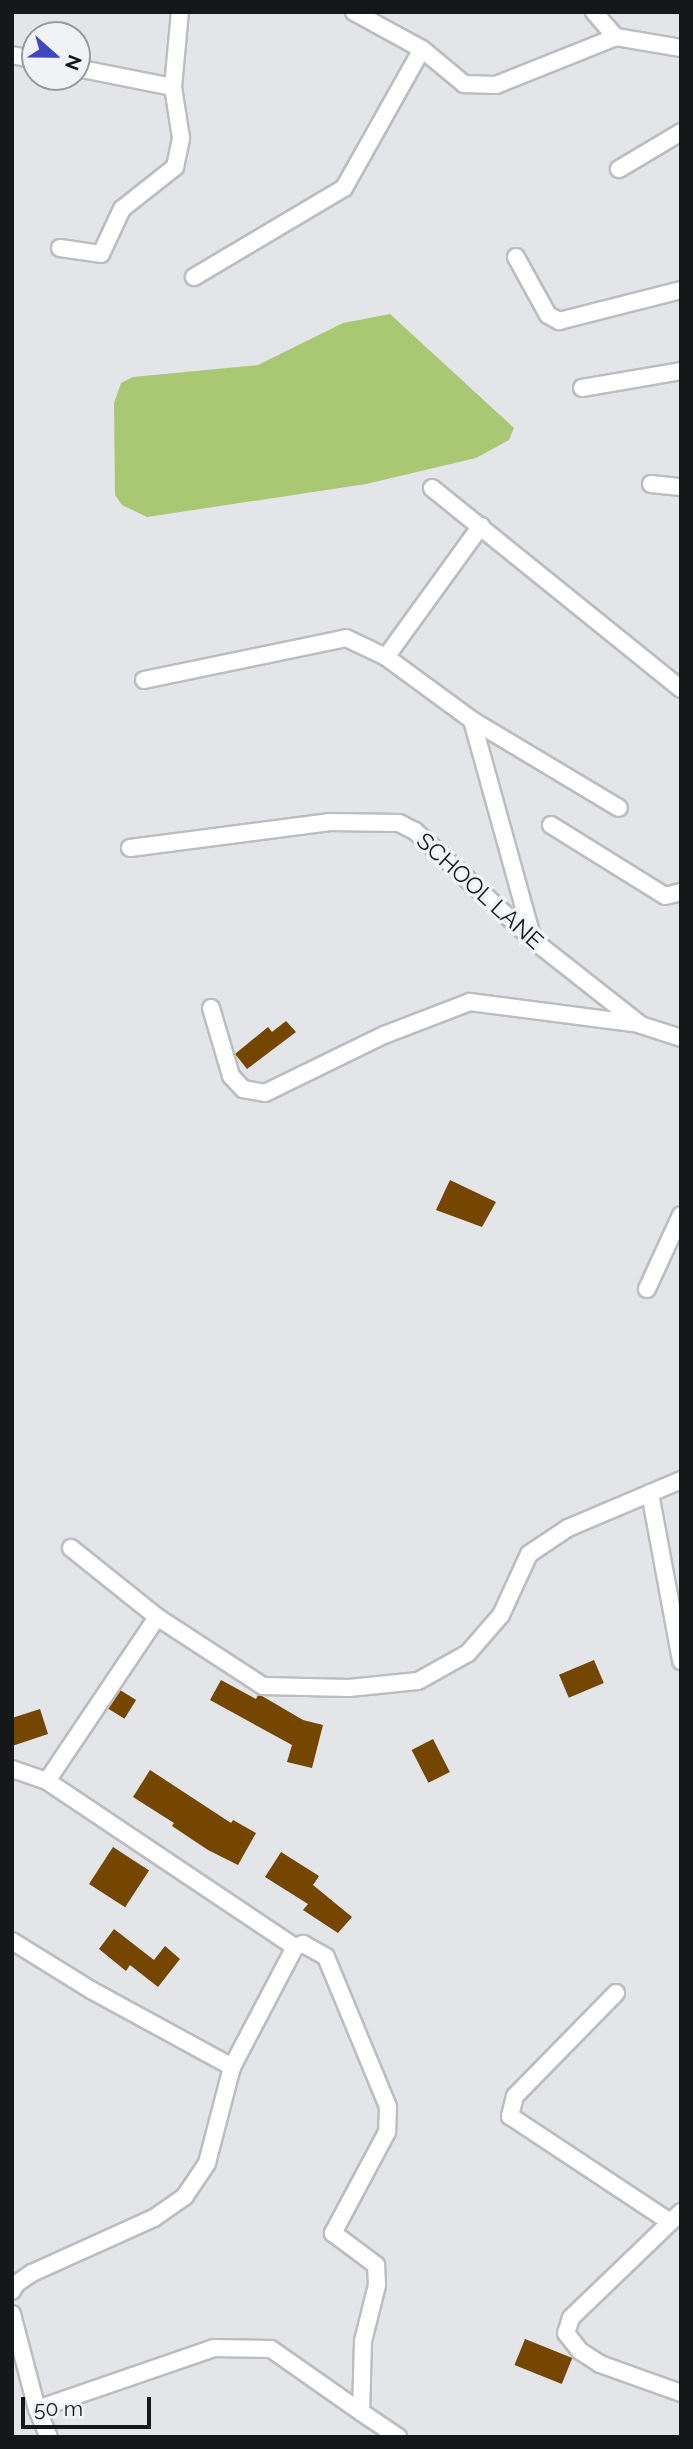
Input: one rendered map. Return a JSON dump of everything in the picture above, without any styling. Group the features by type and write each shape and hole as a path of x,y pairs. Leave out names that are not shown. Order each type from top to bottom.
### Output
{"street":[{"path":"354,12 422,49 464,83 496,85 616,37 681,48"},
{"path":"594,12 616,37"},
{"path":"60,248 101,254 122,209 175,167 181,138 173,87 176,13"},
{"path":"194,277 344,188 422,49"},
{"path":"91,71 173,87"},
{"path":"619,169 681,132"},
{"path":"516,257 548,315 559,321 681,290"},
{"path":"582,388 681,371"},
{"path":"651,484 681,487"},
{"path":"432,488 681,689"},
{"path":"386,657 481,526"},
{"path":"144,680 345,638 386,657 472,720 619,808"},
{"path":"472,720 533,940"},
{"name":"SCHOOL LANE","path":"130,848 330,822 399,823 415,831 533,940 641,1025 681,1038"},
{"path":"551,825 665,896 681,892"},
{"path":"211,1008 232,1076 243,1089 265,1093 384,1035 470,1002 641,1025"},
{"path":"646,1289 681,1215"},
{"path":"71,1548 157,1618 263,1686 349,1688 418,1681 468,1653 501,1615 529,1554 568,1528 681,1480"},
{"path":"650,1493 681,1661"},
{"path":"47,1780 157,1618"},
{"path":"12,1769 47,1780 295,1947"},
{"path":"12,1941 91,1990 232,2067"},
{"path":"12,2291 16,2284 32,2273 154,2218 185,2196 207,2163 232,2067 295,1947 303,1944 326,1957 388,2107 387,2132 334,2233 376,2265 377,2285 363,2341 361,2412"},
{"path":"616,1993 515,2096 510,2116 675,2217 571,2318 566,2333 580,2351 600,2364 681,2393"},
{"path":"12,2314 37,2409 49,2437"},
{"path":"37,2409 214,2348 271,2350 398,2437"}],"green space":[{"path":"390,314 514,428 509,440 476,458 366,484 147,517 122,505 115,495 114,403 121,383 133,377 258,365 343,323"}],"building":[{"path":"286,1021 296,1032 247,1069 235,1054 268,1027 272,1032"},
{"path":"450,1180 496,1202 482,1227 436,1210"},
{"path":"594,1660 604,1683 569,1698 559,1675"},
{"path":"221,1680 256,1699 258,1695 262,1696 303,1720 323,1725 312,1768 287,1762 292,1745 210,1700"},
{"path":"120,1690 136,1700 124,1719 108,1709"},
{"path":"40,1709 48,1734 12,1746 12,1718"},
{"path":"433,1739 450,1772 428,1783 412,1750"},
{"path":"150,1770 231,1823 233,1820 256,1833 238,1865 208,1850 172,1826 174,1823 133,1797"},
{"path":"113,1847 149,1870 125,1907 89,1884"},
{"path":"281,1852 319,1876 313,1885 352,1917 338,1933 303,1910 308,1904 265,1877"},
{"path":"114,1929 154,1960 165,1946 180,1959 158,1987 130,1965 126,1971 99,1949"},
{"path":"525,2339 572,2358 562,2384 515,2365"}]}
